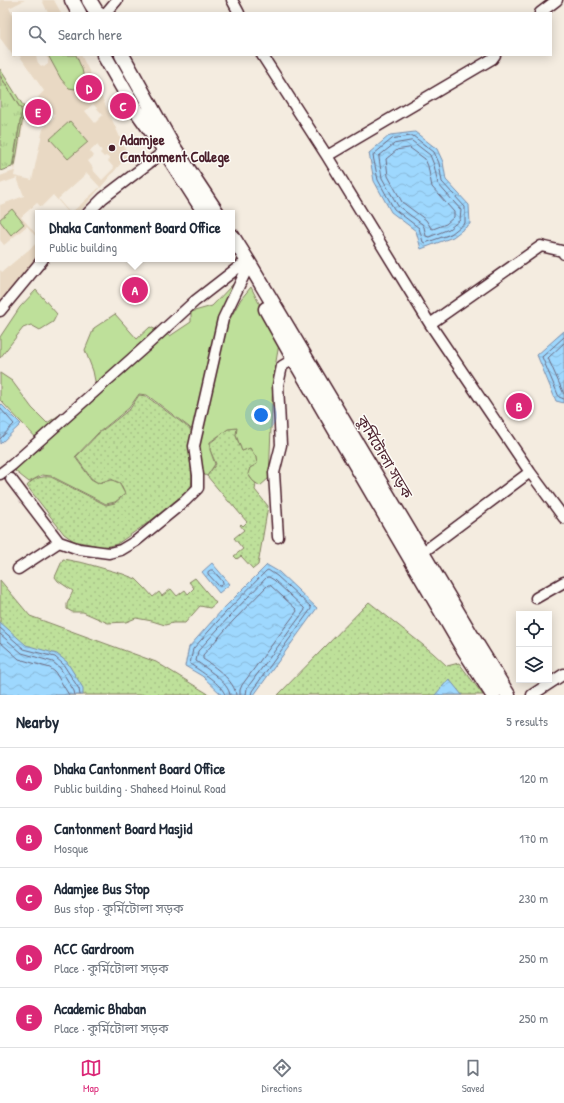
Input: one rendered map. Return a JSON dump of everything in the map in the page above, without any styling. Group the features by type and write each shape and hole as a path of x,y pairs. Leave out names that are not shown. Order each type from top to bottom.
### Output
{"main road":[{"path":"72,0 78,12"},
{"path":"89,0 96,12"},
{"path":"105,56 134,107 168,148 215,210"},
{"path":"122,56 168,148 204,210"},
{"name":"কুর্মিটোলা সড়ক","path":"235,243 245,267 299,358 461,645 493,695"},
{"name":"কুর্মিটোলা সড়ক","path":"235,256 245,267"},
{"name":"কুর্মিটোলা সড়ক","path":"299,358 422,553 508,695"}],"street":[{"path":"107,12 117,0"},
{"path":"232,0 238,12"},
{"path":"541,12 550,1"},
{"path":"263,56 327,156 430,324 530,472 560,505 564,518"},
{"path":"327,156 495,56"},
{"path":"91,210 102,198 168,148"},
{"path":"430,324 541,246 562,251 564,254"},
{"path":"0,310 40,262"},
{"path":"0,474 129,361 195,300 245,267"},
{"path":"11,479 59,542 79,549 109,553 121,550 136,541 179,506 198,488 198,475 194,446 223,319 245,267"},
{"path":"278,536 274,473 281,445 278,385 282,366 299,358"},
{"path":"422,553 530,472"},
{"path":"18,569 59,542"},
{"path":"536,598 564,582"},
{"path":"532,695 564,674"}],"shaded area":[{"path":"0,0 25,0 9,8 12,12 12,54 0,38"},
{"path":"42,0 54,0 60,12 48,12"},
{"name":"Adamjee Cantonment College","path":"20,56 36,56 37,61 44,67 48,64 48,59 46,56 48,56 49,58 82,69 76,56 82,56 128,155 82,210 74,210 100,187 87,173 58,199 67,210 53,195 41,207 37,203 21,217 35,233 35,235 27,226 4,245 0,240 0,221 11,234 12,209 0,219 0,205 24,196 17,178 0,184 0,176 14,171 13,167 0,171 12,167 22,111 0,76 0,68 26,109 14,176 32,180 43,129 55,116 38,97 44,91","holes":["88,81 95,91 89,95 82,85","93,104 103,115 95,123 85,111","22,111 24,111 13,166","97,145 102,151 100,153 104,157 106,156 110,159 108,161 114,168 102,180 92,169 93,168 88,161 94,156 90,151"]},
{"path":"35,244 36,262 0,307 0,270 2,272"}],"green space":[{"path":"49,56 76,56 82,69 84,79 80,86 75,89 69,88 61,79"},
{"path":"0,69 24,107 21,109 0,75"},
{"path":"0,76 22,111 12,167 0,171"},
{"path":"22,111 24,111 15,166 13,166"},
{"path":"70,121 88,142 68,159 50,139"},
{"path":"12,209 24,224 11,235 0,219"},
{"path":"235,282 219,324 214,331 217,334 222,333 241,299 251,287 279,344 273,379 269,478 260,486 253,481 248,474 250,468 257,464 256,457 250,448 242,451 236,435 237,428 228,429 210,442 210,450 215,464 207,476 201,473 199,453 200,438 189,427 147,395 139,394 129,408 98,433 75,457 91,479 98,483 112,480 119,483 125,494 115,502 106,504 51,476 42,475 29,482 15,471 18,465 44,446 0,400 0,373 12,381 32,408 47,423 79,402 96,386 93,371 85,350 94,328 115,314 137,339 150,327 170,336 191,322 191,312 212,306"},
{"path":"36,290 57,314 53,322 40,330 31,325 23,328 0,358 0,337 20,307"},
{"path":"139,395 146,396 189,428 192,432 190,457 192,478 191,488 149,522 117,544 104,547 74,541 64,534 27,486 38,478 51,477 106,505 115,503 125,494 120,483 111,479 98,483 91,478 76,457 99,433 130,409"},
{"path":"237,428 236,436 242,451 250,448 256,457 257,464 250,468 248,475 256,484 255,490 268,506 258,565 253,569 241,556 237,559 234,556 243,549 234,538 244,530 240,525 241,524 243,526 247,522 207,476 216,464 210,450 210,443 228,429"},
{"path":"63,559 84,563 136,579 153,597 159,592 162,596 171,589 177,596 185,590 188,594 194,588 189,582 195,578 216,603 210,608 200,606 185,623 165,625 136,618 126,622 108,623 83,612 72,612 67,609 67,604 73,591 58,581 55,577"},
{"path":"0,580 30,616 156,662 210,695 0,695"},
{"path":"369,602 447,666 459,663 483,695 278,695"}],"water":[{"path":"415,132 437,149 443,162 446,180 469,205 470,224 453,237 421,249 416,231 391,212 374,181 369,153 390,135"},
{"path":"564,331 564,403 556,401 537,355"},
{"path":"0,403 21,424 0,444"},
{"path":"212,563 230,584 219,593 202,572"},
{"path":"267,565 279,572 317,608 254,695 222,695 202,676 185,666 189,647 222,610"},
{"path":"0,622 26,645 57,654 67,662 83,688 83,695 0,695"},
{"path":"449,679 462,695 435,695"}],"place":[{"name":"ACC Gardroom","path":"89,88"},
{"name":"Adamjee Bus Stop","path":"123,106"},
{"name":"Academic Bhaban","path":"38,112"},
{"name":"Adamjee Cantonment College","path":"112,148"},
{"name":"Dhaka Cantonment Board Office","path":"135,290"},
{"name":"Cantonment Board Masjid","path":"519,406"}]}
